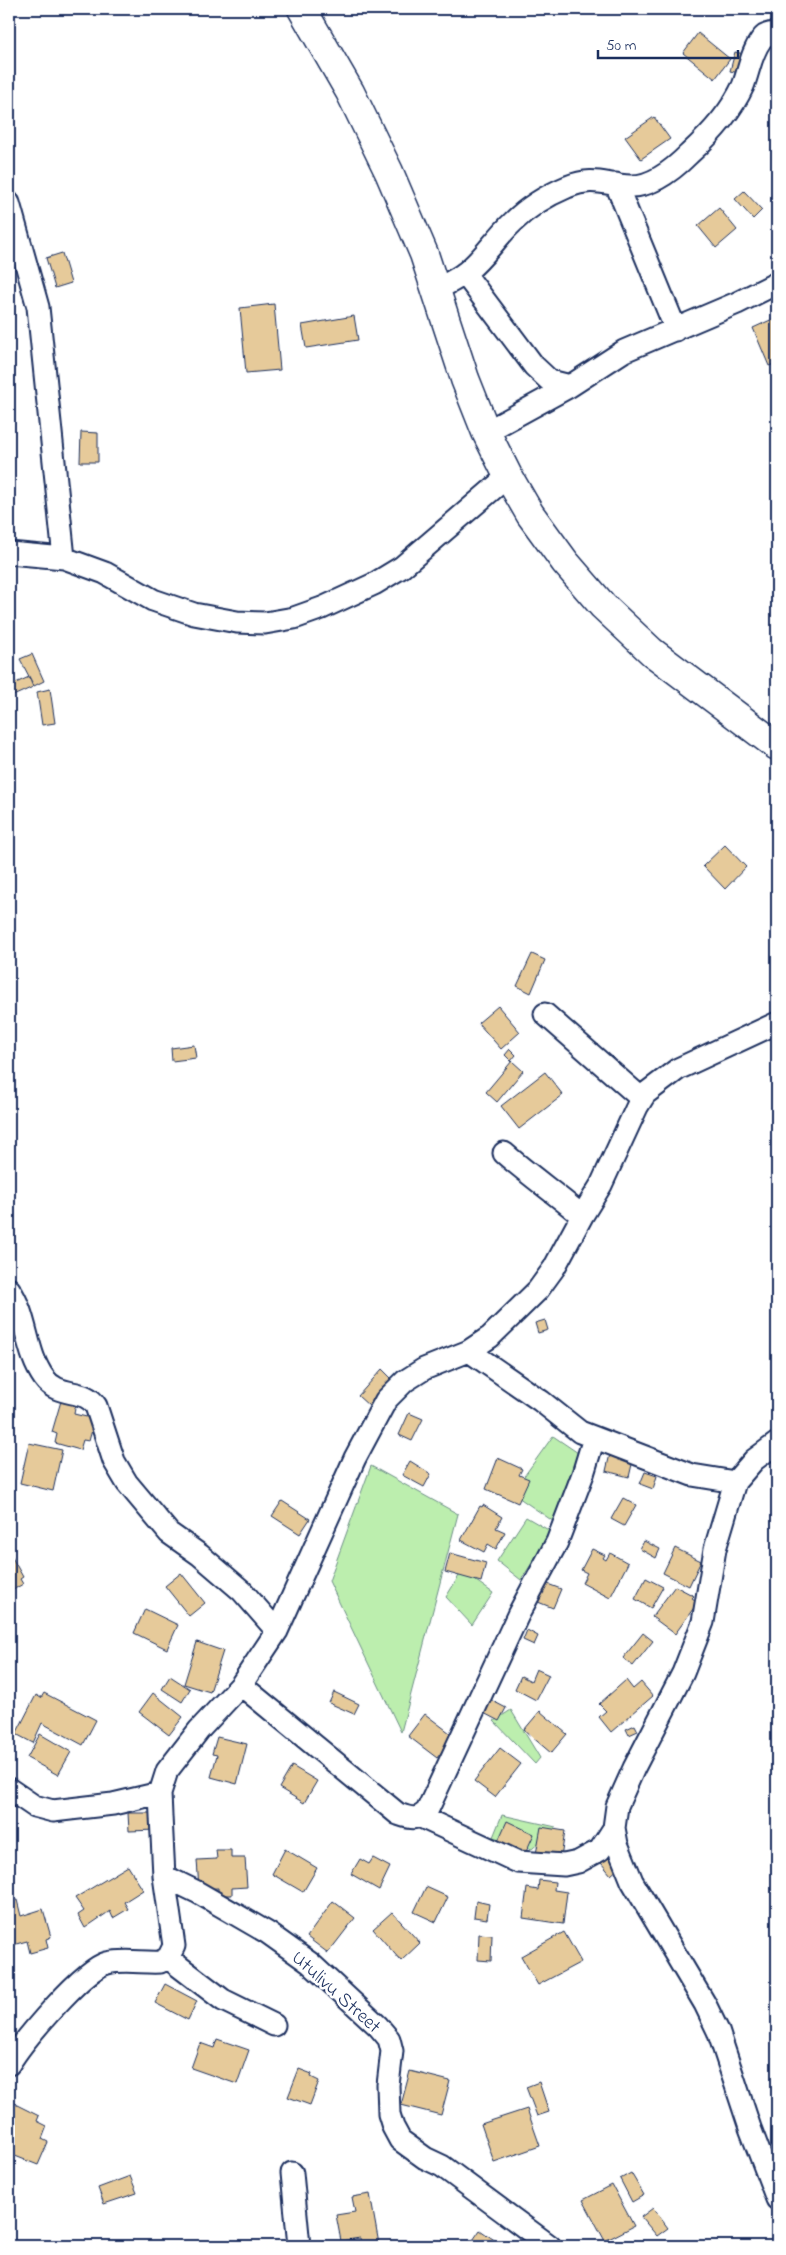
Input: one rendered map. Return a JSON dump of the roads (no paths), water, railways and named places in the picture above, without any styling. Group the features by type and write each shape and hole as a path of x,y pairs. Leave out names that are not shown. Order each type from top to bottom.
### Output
{"street":[{"path":"302,9 350,92 389,172 424,254 465,378 486,432 508,476 536,522 565,562 603,606 652,652 777,746"},
{"path":"436,290 465,274 513,222 550,196 586,181 631,186 647,184 664,175 689,155 718,124 732,105 751,67 754,51 762,38 770,33 777,34"},
{"path":"616,184 676,330"},
{"path":"9,203 38,307 64,558"},
{"path":"465,274 534,366 550,381 570,386"},
{"path":"486,432 570,386 624,351 676,330 777,283"},
{"path":"9,553 64,558 105,573 153,600 194,614 237,622 264,623 294,618 354,594 402,567 508,476"},
{"path":"544,1014 642,1099"},
{"path":"9,2064 64,1995 93,1969 106,1963 160,1962 168,1958 174,1946 174,1939 164,1876 160,1793 167,1771 178,1754 241,1685 277,1632 355,1458 386,1400 405,1380 424,1369 469,1351 490,1337 538,1290 554,1268 601,1185 642,1099 659,1082 678,1069 777,1023"},
{"path":"504,1153 582,1216"},
{"path":"9,1289 20,1307 31,1352 43,1377 60,1392 84,1396 92,1400 98,1412 114,1460 127,1483 169,1533 200,1555 242,1591 277,1632"},
{"path":"469,1351 541,1401 580,1432 692,1475 735,1482"},
{"path":"241,1685 398,1814 413,1819 421,1817 427,1811 518,1615 557,1542 584,1474 594,1438"},
{"path":"777,1443 754,1460 735,1482 715,1549 703,1622 683,1673 627,1784 618,1806 614,1828 617,1844 632,1881 705,2004 718,2031 750,2128 777,2198"},
{"path":"9,1789 34,1806 53,1811 113,1804 160,1793"},
{"path":"421,1817 518,1862 564,1865 578,1862 600,1850 614,1828"},
{"name":"Utulivu Street","path":"164,1876 197,1892 268,1933 310,1963 378,2026 389,2039 392,2051 388,2085 389,2114 400,2140 425,2158 442,2166 550,2246"},
{"path":"168,1958 223,2000 274,2025"},
{"path":"292,2173 299,2246"}]}
